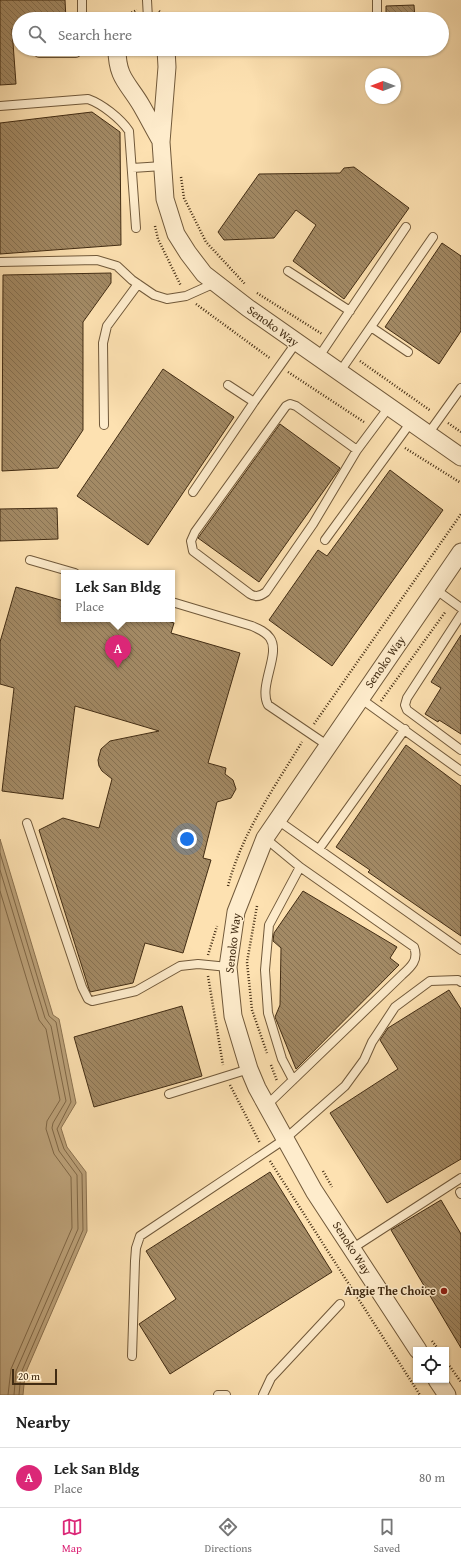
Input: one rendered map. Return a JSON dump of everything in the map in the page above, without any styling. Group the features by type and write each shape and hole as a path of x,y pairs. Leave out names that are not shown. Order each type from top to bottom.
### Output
{"street":[{"name":"Senoko Way","path":"117,56 118,67 122,78 141,104 161,142"},
{"name":"Senoko Way","path":"166,56 167,68 161,142 165,200 176,234 204,274 296,343 461,457"},
{"name":"Senoko Way","path":"416,1347 353,1248 314,1191 249,1069 233,1016 228,967 236,912 265,838 276,819 461,552"},
{"path":"439,1383 447,1395"}],"lane":[{"path":"82,0 82,12"},
{"path":"146,0 147,12"},
{"path":"376,0 377,12"},
{"path":"0,106 88,99 97,102 125,125 129,131 136,228"},
{"path":"132,168 163,166"},
{"path":"318,358 406,227"},
{"path":"339,373 433,237"},
{"path":"0,262 97,260 117,266 138,284 154,295 167,299 186,296 215,283"},
{"path":"288,271 350,311"},
{"path":"104,425 103,343 105,334 107,326 138,284"},
{"path":"371,327 408,352"},
{"path":"193,492 296,343"},
{"path":"228,385 254,402"},
{"path":"428,434 461,388"},
{"path":"357,450 296,406 290,404 194,532 191,541 193,551 250,594 261,595 266,592 313,524 357,450 389,407"},
{"path":"325,540 411,422"},
{"path":"30,560 65,570"},
{"path":"435,589 461,608"},
{"path":"175,603 252,626 262,631 271,639 273,648 264,695 268,705 327,745"},
{"path":"461,615 407,698 405,705 407,710 461,750"},
{"path":"360,698 405,729 461,771"},
{"path":"319,849 405,729"},
{"path":"276,819 461,950"},
{"path":"27,823 82,987 88,999 92,1001 136,991 180,966 206,965 228,967"},
{"path":"265,838 300,867 414,947 416,952 414,964 267,1105"},
{"path":"293,1080 282,1059 268,1013 265,970 269,925 300,867"},
{"path":"132,1356 135,1261 136,1248 140,1236 285,1139 345,1086 364,1060 372,1042 395,1007 430,981 458,980 461,982"},
{"path":"169,1094 249,1069"},
{"path":"353,1248 461,1178"},
{"path":"263,1395 271,1378 340,1304"},
{"path":"218,1395 226,1395"}],"path":[{"path":"179,171 184,198 206,242 248,287"},
{"path":"254,291 331,340"},
{"path":"352,354 461,432"},
{"path":"226,894 232,872 251,827 308,732 461,514"},
{"path":"375,709 452,602"},
{"path":"258,900 247,962 252,1010 267,1055"},
{"path":"218,922 206,965 225,1076 265,1152 420,1395"},
{"path":"270,1062 280,1092"},
{"path":"321,1168 333,1188"},
{"path":"449,1364 461,1382"}],"water":[{"path":"0,839 53,1015 59,1019 76,1103 61,1128 67,1147 86,1172 87,1231 25,1374 23,1395 0,1395"}],"building":[{"path":"0,0 65,0 66,12 12,12 12,56 14,56 16,84 0,85"},
{"path":"414,5 414,12 386,12 386,6"},
{"path":"92,112 120,132 121,245 0,254 0,123"},
{"path":"354,167 409,208 344,299 293,261 316,225 296,210 274,238 224,240 218,232 259,174 340,173 344,168"},
{"path":"442,243 461,256 461,331 439,364 385,327"},
{"path":"111,273 111,283 83,322 83,430 58,468 2,471 3,275"},
{"path":"163,369 234,417 148,545 77,496"},
{"path":"280,424 340,468 259,582 198,538"},
{"path":"390,470 443,510 332,666 269,620 318,550 327,556"},
{"path":"57,508 58,539 0,541 0,509"},
{"path":"16,587 61,600 61,622 171,622 174,623 171,633 240,653 208,763 226,768 225,774 233,780 236,789 231,798 217,802 203,858 211,860 183,953 145,943 133,983 90,992 39,830 63,818 99,828 112,779 102,771 99,766 98,760 101,749 110,741 159,731 75,706 63,799 2,791 14,688 0,684 0,642"},
{"path":"461,635 461,734 439,720 438,722 425,714 441,688 431,682"},
{"path":"406,745 461,786 461,936 368,872 370,870 336,847"},
{"path":"303,891 397,947 390,958 399,965 296,1069 275,1017 280,1005 281,948 273,941 274,933"},
{"path":"449,990 461,1009 461,1159 387,1203 330,1113 398,1069 380,1040 388,1028"},
{"path":"182,1006 202,1076 94,1107 74,1037"},
{"path":"270,1172 332,1272 170,1374 139,1324 176,1299 146,1251"},
{"name":"Angie The Choice","path":"441,1200 461,1234 461,1348 391,1230"}],"place":[{"name":"Lek San Bldg","path":"118,668"},
{"name":"Angie The Choice","path":"444,1291"}]}
